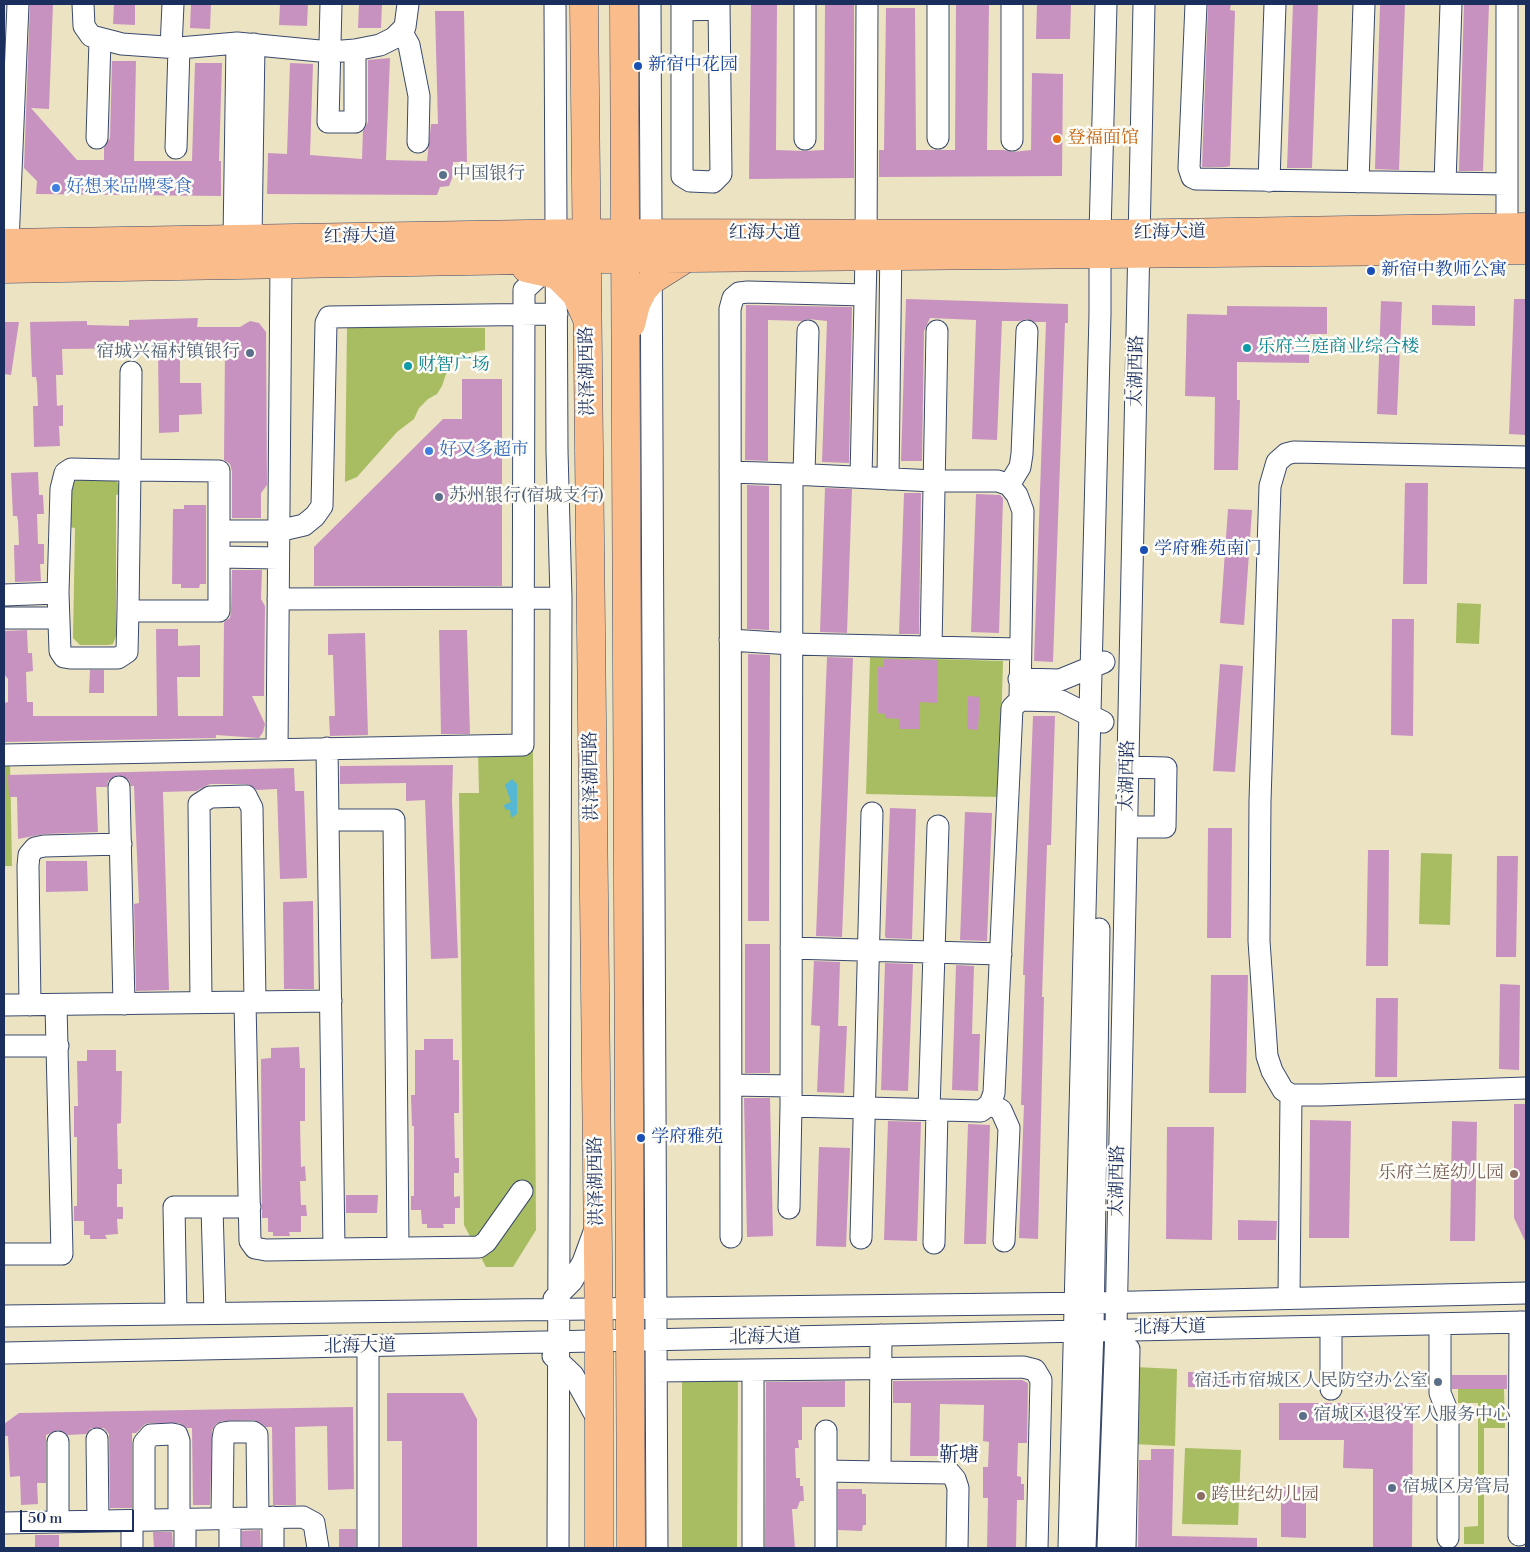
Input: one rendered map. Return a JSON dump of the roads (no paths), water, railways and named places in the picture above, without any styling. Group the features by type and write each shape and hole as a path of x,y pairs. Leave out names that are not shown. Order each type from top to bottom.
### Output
{"main road":[{"name":"洪泽湖西路","path":"584,4 599,1342 599,1548"},
{"name":"洪泽湖西路","path":"624,4 630,1267 654,1305 650,1353 631,1404 631,1548"},
{"path":"587,320 554,252 565,214 574,194 585,134 610,133 624,124"},
{"path":"588,376 597,366 605,364 620,369 625,365 636,304 656,245 633,194 624,164"},
{"name":"红海大道","path":"4,269 485,261 586,246 1105,245 1516,227"},
{"name":"红海大道","path":"6,243 524,234 554,252"},
{"name":"红海大道","path":"1140,244 1526,250"},
{"name":"红海大道","path":"656,245 685,259 879,245"},
{"path":"597,1192 603,1199 619,1200 630,1187"},
{"path":"599,1436 607,1442 614,1440 624,1444 631,1452"}],"street":[{"path":"6,243 18,4"},
{"path":"83,4 84,26 91,36 100,40 122,44 175,48 246,44 330,52 380,45 394,38 405,27 408,4"},
{"path":"173,4 176,148"},
{"path":"331,4 328,122 355,122 355,50"},
{"path":"555,4 554,252 557,314 561,598 558,1548"},
{"path":"650,4 656,245 654,1305"},
{"path":"805,4 805,139"},
{"path":"866,4 879,245 888,479"},
{"path":"938,4 938,138"},
{"path":"1012,4 1012,140"},
{"path":"1105,245 1106,4"},
{"name":"太湖西路","path":"1085,1548 1084,1303 1105,245 1117,4"},
{"name":"太湖西路","path":"1123,1329 1127,827 1144,4"},
{"path":"1196,4 1189,168 1192,177 1196,180 1506,184"},
{"path":"1268,180 1275,4"},
{"path":"1358,182 1364,4"},
{"path":"1445,183 1451,4"},
{"path":"1508,4 1506,184 1516,227"},
{"path":"682,7 719,7 721,174 713,182 690,181 682,176 682,7"},
{"path":"401,31 409,45 419,96 418,142"},
{"path":"97,138 100,40"},
{"path":"242,266 246,44"},
{"path":"861,477 865,295 879,245"},
{"path":"4,755 524,746 524,290 554,252"},
{"path":"277,750 281,264"},
{"path":"731,1237 730,309 733,298 738,293 865,295"},
{"path":"219,531 278,531 304,525 315,516 322,506 326,323 329,316 557,314"},
{"path":"789,1208 792,644 798,474 808,330"},
{"path":"1009,485 1020,467 1022,454 1027,331"},
{"path":"931,647 936,332"},
{"path":"128,611 219,611 219,471 130,470 71,469 65,473 62,481 58,593 60,652 64,657 118,658 127,652 130,470 130,372"},
{"path":"1526,458 1294,452 1286,454 1277,462 1272,472 1260,801 1259,941 1267,1056 1277,1083 1291,1095 1526,1088"},
{"path":"730,472 934,481 998,481 1009,485 1017,495 1023,511 1019,690 1012,708 994,1093 990,1104 981,1111 866,1108 731,1086"},
{"path":"219,557 278,558"},
{"path":"4,595 58,593"},
{"path":"278,599 561,598"},
{"path":"4,618 58,618"},
{"path":"730,640 792,644 1019,649"},
{"path":"1019,690 1060,680 1098,664"},
{"path":"1019,690 1061,701 1096,718"},
{"path":"327,748 334,1249"},
{"path":"1127,827 1165,827 1166,768 1128,767"},
{"path":"119,788 124,1004"},
{"path":"201,1002 200,804 210,797 246,796 252,808 250,1241 255,1248 266,1250 479,1247 486,1242 522,1192"},
{"path":"862,1238 872,813"},
{"path":"328,820 394,820 398,1248"},
{"path":"934,1243 934,952 938,826"},
{"path":"30,1005 29,855 35,848 44,846 121,844"},
{"path":"791,948 1001,954"},
{"path":"4,1005 331,1001"},
{"path":"4,1254 62,1254 56,1004"},
{"path":"4,1046 58,1046"},
{"path":"1289,1298 1291,1095"},
{"path":"990,1104 1001,1110 1009,1128 1004,1241"},
{"path":"176,1314 174,1207 250,1207"},
{"path":"212,1207 215,1313"},
{"path":"558,1303 583,1262 597,1225"},
{"name":"北海大道","path":"4,1316 537,1309 558,1303 598,1308 654,1305 748,1307 1084,1303 1526,1293"},
{"path":"1222,1300 1222,1327"},
{"path":"748,1307 750,1339"},
{"path":"461,1310 472,1319 475,1327 473,1336 462,1345"},
{"path":"1519,1535 1523,1433 1523,1322"},
{"name":"北海大道","path":"4,1352 525,1344 558,1351 599,1342 650,1353 684,1340 1123,1329 1523,1322"},
{"path":"1440,1324 1440,1394 1448,1413 1448,1538"},
{"path":"1330,1389 1331,1326"},
{"path":"1108,1548 1123,1329"},
{"path":"1123,1329 1125,1548"},
{"path":"1069,1548 1073,1377 1084,1330"},
{"path":"880,1335 880,1472"},
{"path":"368,1347 368,1548"},
{"path":"558,1351 573,1375 599,1436"},
{"path":"657,1548 650,1353 753,1370 1028,1367 1036,1370 1041,1376 1037,1548"},
{"path":"753,1370 753,1548"},
{"path":"1041,1376 1073,1377"},
{"path":"1041,1400 1072,1401"},
{"path":"826,1431 826,1548"},
{"path":"230,1548 226,1518 224,1433 253,1432 257,1435 266,1517 273,1548"},
{"path":"132,1548 138,1520 144,1442 151,1435 172,1434 177,1435 179,1441 185,1548"},
{"path":"97,1439 98,1521"},
{"path":"58,1442 58,1522"},
{"path":"826,1471 950,1473 955,1479 958,1488 956,1548"},
{"path":"4,1523 303,1517 314,1523 318,1548"}],"water":[{"path":"512,779 517,784 517,814 511,818 510,810 505,809 504,805 511,802 505,785"}],"place":[{"name":"新宿中花园","path":"638,66"},
{"name":"登福面馆","path":"1057,139"},
{"name":"中国银行","path":"443,175"},
{"name":"好想来品牌零食","path":"56,188"},
{"name":"新宿中教师公寓","path":"1371,271"},
{"name":"乐府兰庭商业综合楼","path":"1247,348"},
{"name":"宿城兴福村镇银行","path":"250,353"},
{"name":"财智广场","path":"408,366"},
{"name":"好又多超市","path":"429,451"},
{"name":"苏州银行(宿城支行)","path":"439,497"},
{"name":"学府雅苑南门","path":"1144,550"},
{"name":"学府雅苑","path":"641,1138"},
{"name":"乐府兰庭幼儿园","path":"1514,1174"},
{"name":"宿迁市宿城区人民防空办公室","path":"1438,1382"},
{"name":"宿城区退役军人服务中心","path":"1303,1416"},
{"name":"宿城区房管局","path":"1392,1488"},
{"name":"跨世纪幼儿园","path":"1201,1496"}],"district":[{"name":"靳塘","path":"959,1456"}]}
